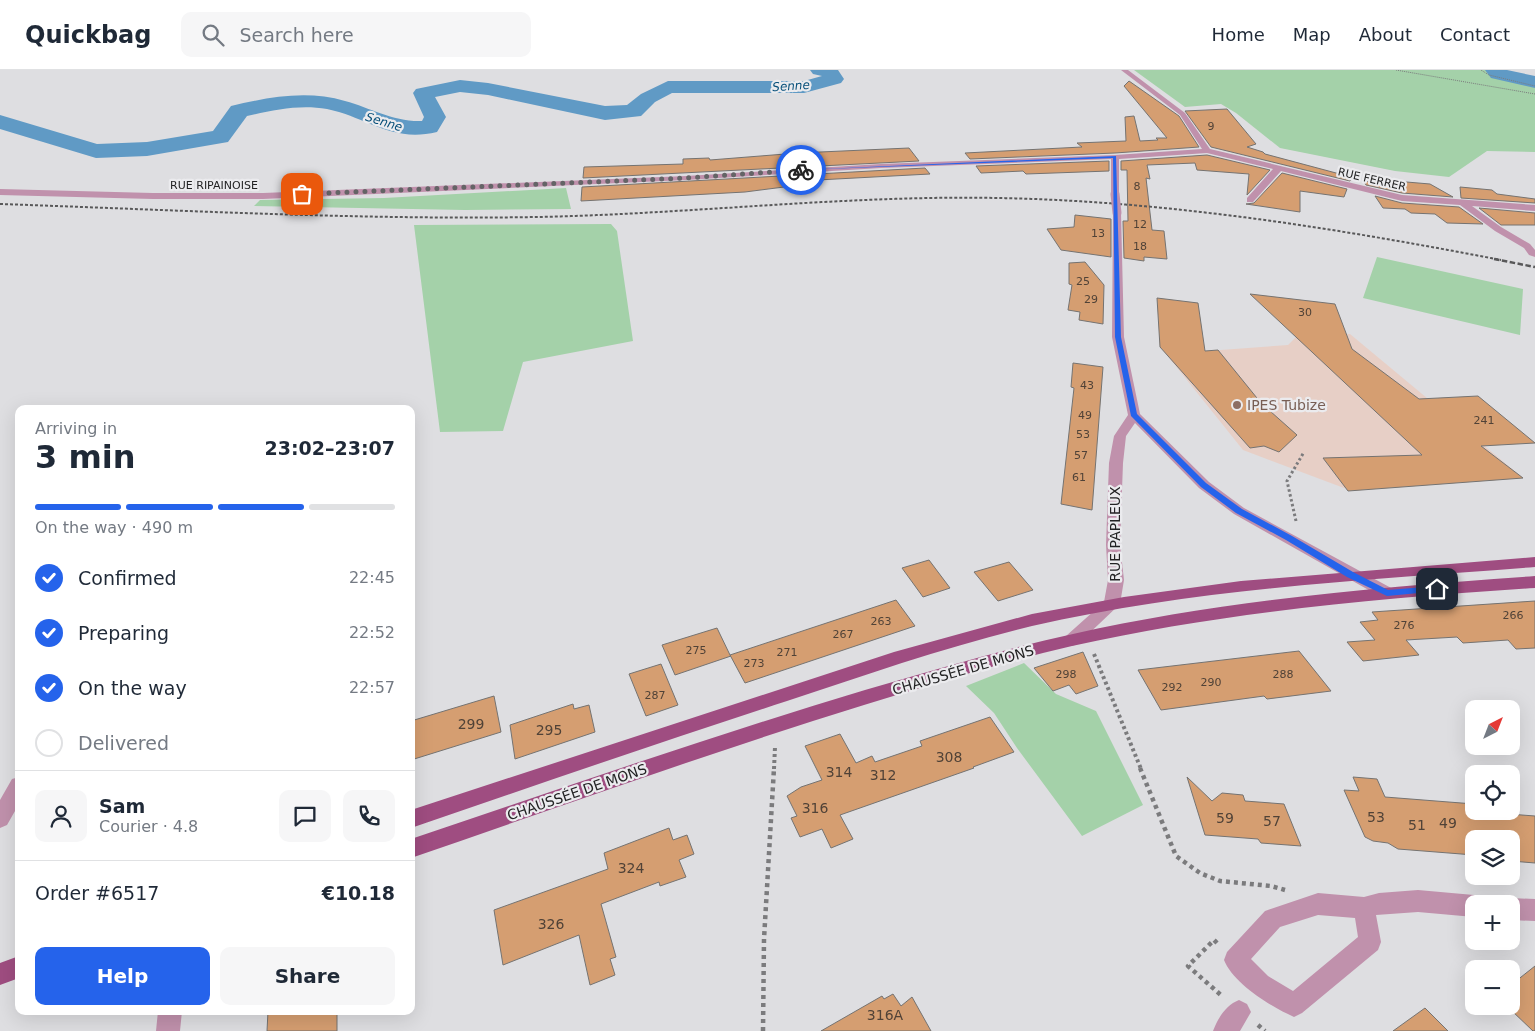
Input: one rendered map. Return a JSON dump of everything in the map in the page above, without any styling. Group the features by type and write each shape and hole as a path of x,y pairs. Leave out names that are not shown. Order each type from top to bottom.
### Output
{"main road":[{"name":"CHAUSSÉE DE MONS","path":"415,818 876,665 1012,626 1112,604 1225,588 1350,574 1535,562"},
{"name":"CHAUSSÉE DE MONS","path":"415,848 777,723 980,663 1080,638 1157,623 1285,603 1535,582"},
{"path":"0,974 15,968"}],"street":[{"path":"1124,70 1160,95 1182,114 1207,151"},
{"name":"RUE RIPAINOISE","path":"0,192 152,196 263,196 582,183 881,166 1115,157 1207,151"},
{"name":"RUE FERRER","path":"1207,151 1402,198 1535,208"},
{"path":"1115,157 1118,337 1134,415 1204,485 1239,511 1387,593"},
{"path":"1250,200 1279,168"},
{"path":"1464,204 1498,229 1527,246 1535,254"},
{"name":"RUE PAPLEUX","path":"1112,604 1116,580 1113,545 1116,463 1120,436 1134,415"},
{"path":"1080,638 1112,604"},
{"path":"0,819 15,792"},
{"path":"1364,908 1370,942 1294,1005 1260,984 1235,960 1273,920 1318,904 1364,908 1379,904 1418,901 1465,905"},
{"path":"1520,909 1535,910"},
{"path":"1225,1031 1239,1012"},
{"path":"168,1031 170,1015"}],"path":[{"path":"1396,70 1535,94"},
{"path":"1481,70 1489,75 1535,86"},
{"path":"1289,538 1296,523 1287,480 1304,452"},
{"path":"1080,638 1176,856 1197,873 1226,883 1275,885"},
{"path":"763,1031 764,939 777,723"}],"shaded area":[{"path":"1350,334 1523,478 1344,488 1243,450 1166,354 1288,345 1298,335"}],"green space":[{"path":"1134,70 1486,70 1502,77 1535,84 1535,152 1487,151 1449,177 1395,171 1280,148 1236,113 1221,104 1185,107"},
{"path":"566,188 571,209 465,210 254,206 260,200 384,198"},
{"path":"611,224 617,231 633,341 523,362 503,431 440,432 414,225"},
{"path":"1377,257 1523,289 1520,335 1363,298"},
{"path":"1024,663 1056,694 1096,711 1143,805 1082,836 1017,748 994,713 966,686"}],"building":[{"path":"1129,81 1179,116 1199,147 1115,153 970,159 965,153 1082,147 1077,143 1126,141 1125,117 1134,116 1140,141 1167,138 1124,86"},
{"path":"1227,109 1256,144 1247,147 1265,154 1351,177 1350,181 1211,147 1185,111"},
{"path":"909,148 919,161 583,178 584,167 683,164 683,159 709,158 710,160 798,153"},
{"path":"1207,155 1270,170 1247,195 1249,174 1197,170 1195,163 1147,165 1150,179 1146,178 1152,230 1164,231 1167,259 1144,257 1144,261 1124,258 1123,221 1128,221 1127,170 1121,170 1121,161"},
{"path":"1109,161 1109,171 1026,174 1023,171 981,173 976,166"},
{"path":"925,168 930,174 780,182 784,187 745,192 581,201 582,187"},
{"path":"1282,173 1347,189 1344,197 1300,191 1300,212 1246,204 1254,203"},
{"path":"1363,180 1383,186 1383,180 1430,184 1453,197 1402,193 1366,185"},
{"path":"1460,187 1492,190 1497,194 1535,199 1535,203 1461,198"},
{"path":"1375,196 1402,203 1459,207 1483,224 1447,223 1435,214 1411,213 1405,209 1383,208"},
{"path":"1479,208 1535,213 1535,225 1501,225"},
{"path":"1075,215 1111,219 1111,257 1061,250 1047,229 1074,227"},
{"path":"1085,262 1104,285 1103,324 1079,320 1080,312 1068,310 1072,285 1069,284 1069,263"},
{"path":"1250,294 1335,304 1352,349 1419,399 1478,396 1535,443 1481,446 1523,478 1348,491 1323,458 1422,455"},
{"name":"IPES Tubize","path":"1157,298 1198,303 1205,351 1218,350 1261,403 1297,435 1279,452 1264,446 1250,448 1160,347"},
{"path":"1073,363 1103,367 1092,510 1061,504 1074,388 1071,387"},
{"path":"929,560 950,588 923,597 902,568"},
{"path":"1009,562 1033,590 998,601 974,572"},
{"path":"896,600 915,626 745,683 731,656 675,675 662,645 717,628 730,655"},
{"path":"1535,601 1535,648 1516,649 1508,640 1463,643 1457,637 1406,640 1419,655 1363,661 1347,642 1375,640 1360,622 1378,620 1372,612"},
{"path":"1299,651 1331,691 1267,699 1264,696 1161,710 1138,670"},
{"path":"1083,652 1098,686 1076,694 1069,685 1053,691 1034,668"},
{"path":"661,664 678,705 646,716 629,674"},
{"path":"494,696 501,732 415,759 415,720"},
{"path":"573,704 574,709 589,705 595,732 515,759 510,725"},
{"path":"990,717 1014,752 840,815 853,839 831,848 822,829 800,837 791,818 797,816 787,796 801,787 822,780 805,746 840,734 856,763 872,756 875,762 922,746 920,741"},
{"path":"1187,777 1212,801 1222,793 1243,795 1245,801 1284,804 1301,846 1261,843 1258,839 1205,835"},
{"path":"1353,777 1377,779 1385,797 1465,803 1465,820 1520,820 1520,815 1535,816 1535,863 1520,862 1520,830 1465,830 1465,854 1398,849 1388,843 1373,841 1365,837 1344,790 1359,791"},
{"path":"669,828 673,840 687,835 694,854 679,860 686,877 660,886 659,882 601,904 616,957 610,959 615,975 590,985 579,935 503,965 494,910 608,869 604,853"},
{"path":"1535,966 1535,1031 1516,1015 1520,1015 1520,978"},
{"path":"893,994 901,1006 912,997 931,1031 821,1031 882,996 884,999"},
{"path":"1425,1008 1448,1031 1393,1031"},
{"path":"268,1015 337,1015 337,1031 267,1031"}],"waterway":[{"name":"Senne","path":"0,122 96,151 147,149 220,137 239,111 288,102 325,102 350,109 391,125 415,128 429,127 435,117 423,93 460,86 488,89 605,113 633,111 648,98 668,87 804,87 834,79 830,72 820,70"},
{"name":"Senne","path":"1495,70 1498,74 1535,82"}],"railway":[{"path":"0,204 268,214 470,218 595,215 883,199 998,198 1061,200 1125,204 1251,218 1376,237 1501,260"},
{"path":"1494,259 1535,267"}],"way so far":[{"path":"302,194 573,184 801,170"}],"place":[{"name":"IPES Tubize","path":"1237,405"}],"route":[{"path":"801,170 1115,157 1118,337 1134,415 1204,485 1239,511 1387,593 1437,589"}]}
